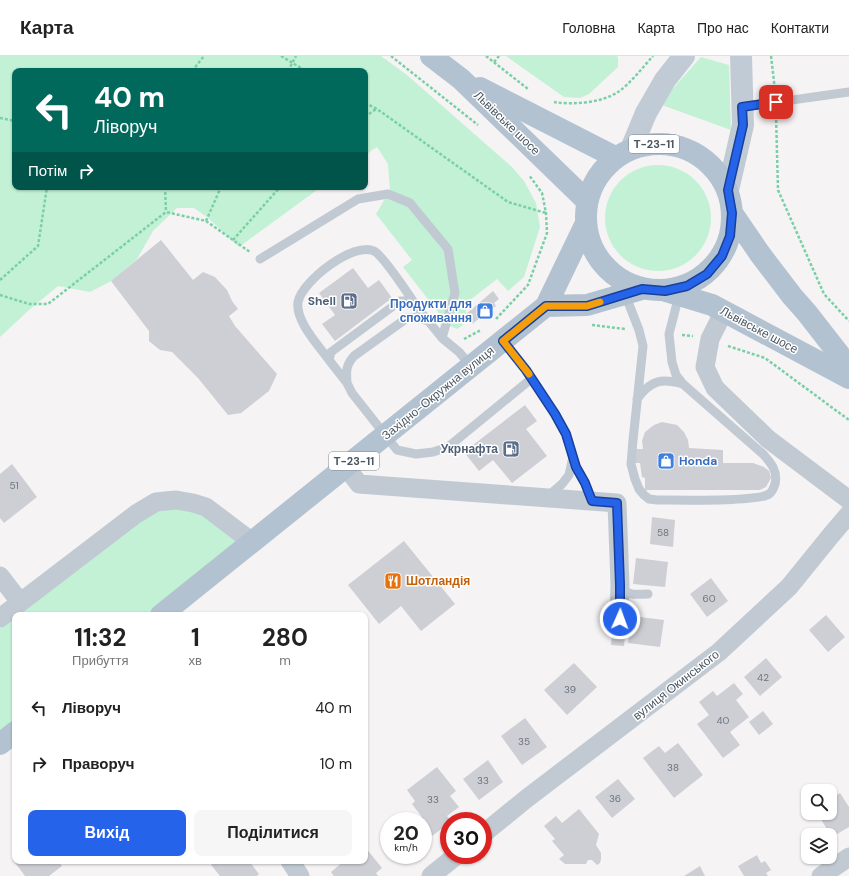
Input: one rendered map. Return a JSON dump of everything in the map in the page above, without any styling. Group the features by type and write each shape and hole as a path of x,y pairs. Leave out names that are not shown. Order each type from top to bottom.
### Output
{"main road":[{"name":"Львівське шосе","path":"432,56 461,79 587,201"},
{"name":"Т-23-11","path":"634,292 603,265 591,245 586,223 587,201 596,179 623,153 665,80 684,56"},
{"name":"Т-23-11","path":"728,190 743,125 741,56"},
{"name":"Львівське шосе","path":"461,79 623,153"},
{"name":"Т-23-11","path":"546,306 587,306 634,292 672,293 707,274 722,256 730,236 732,213 728,190 716,170 698,155 677,146 654,144 623,153"},
{"path":"732,213 760,254 849,367"},
{"name":"Західно-Окружна вулиця","path":"165,612 546,306 586,223"},
{"name":"Львівське шосе","path":"672,293 712,304 849,378"},
{"path":"0,744 12,734"}],"street":[{"path":"724,311 710,339 705,368 715,388 768,439 849,500"},
{"path":"346,467 359,484 617,503 620,619"},
{"path":"0,618 136,514 156,502 176,500 206,507 252,542"},
{"name":"вулиця Окинського","path":"492,827 526,799 720,652 789,587 849,514"},
{"path":"0,576 20,602"},
{"path":"821,876 849,857"},
{"path":"292,864 300,876"},
{"path":"431,876 446,864"}],"lane":[{"path":"742,107 849,92"},
{"path":"260,259 358,199 388,194 410,203 448,249 455,293 442,338"},
{"path":"471,366 459,352 442,338 377,253 366,249 344,255 312,280 298,302 300,315 305,327 347,383 352,393 397,450 416,454 432,452 448,447 532,379"},
{"path":"634,292 639,330 643,346 631,464 639,489 649,499 657,500 764,497 771,493 775,485 777,475 773,466 763,454 682,384 676,375 672,362 669,334 672,293"},
{"path":"329,360 331,352 400,301 410,302 418,307"},
{"path":"347,383 346,371 348,363 354,356 407,318 416,317 428,321"},
{"path":"503,341 526,370 555,414 566,434 576,467 585,483 592,501"},
{"path":"637,399 644,390 659,381 672,381 682,384"},
{"path":"547,497 562,484 569,475 573,456"},
{"path":"620,585 629,594 648,594"}],"path":[{"path":"194,68 204,56"},
{"path":"281,56 301,68"},
{"path":"290,68 296,56"},
{"path":"391,56 482,129"},
{"path":"486,56 531,91"},
{"path":"494,62 499,56"},
{"path":"549,100 578,104 599,99 618,92 653,56"},
{"path":"771,56 776,102 778,190 824,294 849,321"},
{"path":"368,104 377,109 508,202 546,213"},
{"path":"368,114 377,109"},
{"path":"0,118 12,120"},
{"path":"493,322 528,285 547,234 546,213 542,192 525,170"},
{"path":"0,280 38,246 47,190"},
{"path":"165,190 166,212"},
{"path":"206,221 220,190"},
{"path":"233,240 277,190"},
{"path":"166,212 206,221 260,259"},
{"path":"0,295 29,304 48,304 166,212"},
{"path":"452,346 482,330"},
{"path":"764,358 849,420"}],"green space":[{"path":"0,56 381,56 407,75 512,167 524,181 536,203 540,227 524,277 508,291 497,279 465,304 466,318 461,327 457,329 448,325 403,267 412,260 376,214 390,190 388,164 377,147 368,153 368,68 12,68 12,190 317,190 239,247 207,217 194,208 177,208 153,231 137,259 113,280 90,292 58,286 0,337"},
{"path":"506,56 617,56 618,67 589,94 580,98 564,97"},
{"path":"701,57 729,65 731,130 659,104"},
{"path":"658,165 678,169 695,181 707,198 711,218 707,238 695,255 678,267 658,271 638,267 621,255 609,238 605,218 609,198 621,181 638,169"},
{"path":"176,507 202,514 239,542 152,612 21,612 140,521 158,510"},
{"path":"12,618 12,724 0,734 0,628"}],"building":[{"path":"161,240 193,280 203,272 215,277 227,290 238,309 229,316 235,326 277,374 269,391 241,413 228,415 198,378 172,352 160,350 149,341 149,331 111,281"},
{"path":"353,268 368,288 379,280 392,298 335,341 322,324 335,315 319,293"},
{"path":"493,291 499,299 494,303 496,306 472,324 465,315"},
{"path":"525,405 537,421 526,429 547,456 512,483 493,460 479,471 464,452"},
{"path":"662,422 677,425 684,432 688,440 689,448 723,450 723,463 753,463 764,467 769,471 771,478 766,487 760,490 645,490 645,478 642,477 640,463 635,463 635,449 643,449 642,441 645,432 654,425"},
{"path":"12,464 37,497 4,523 0,518 0,474"},
{"path":"652,517 675,520 673,547 650,544"},
{"path":"404,541 455,604 421,631 401,606 379,624 348,585"},
{"path":"636,558 668,562 665,587 633,584"},
{"path":"711,578 728,601 707,617 690,594"},
{"path":"826,615 845,637 828,652 809,630"},
{"path":"632,616 664,620 660,647 628,643"},
{"path":"612,634 625,635 624,646 611,645"},
{"path":"766,658 782,677 760,696 744,677"},
{"path":"574,663 597,687 567,715 544,690"},
{"path":"734,683 743,694 736,700 749,717 730,732 740,745 723,758 697,724 709,715 699,702 713,691 717,696"},
{"path":"763,711 773,724 759,735 749,722"},
{"path":"525,718 547,747 522,765 501,736"},
{"path":"678,743 703,775 674,798 643,758 659,746 665,753"},
{"path":"488,760 503,782 479,800 463,779"},
{"path":"437,767 456,791 450,796 459,807 452,812 440,812 440,830 432,836 432,812 418,812 412,804 415,801 407,790"},
{"path":"618,779 635,799 612,818 595,797"},
{"path":"840,793 849,807 849,827 837,834 837,828 826,828 821,820 837,820 837,795"},
{"path":"579,809 599,834 596,845 601,853 601,859 600,863 597,865 592,860 588,860 586,864 565,864 559,859 564,855 552,841 555,839 544,826 556,816 562,823"},
{"path":"368,851 382,868 376,873 378,876 334,876 331,872 340,864 368,864"},
{"path":"757,855 761,863 765,861 771,870 766,873 768,876 744,876 738,866"},
{"path":"16,864 60,864 62,866 49,876 25,876"},
{"path":"251,864 259,874 257,876 220,876 211,865"},
{"path":"700,866 705,876 684,876"}],"slow traffic":[{"path":"529,374 503,341 546,306 587,306 600,302"}],"place":[{"name":"Shell","path":"349,301"},
{"name":"Продукти для споживання","path":"485,311"},
{"name":"Укрнафта","path":"511,449"},
{"name":"Honda","path":"666,461"},
{"name":"Шотландія","path":"393,581"}],"route":[{"path":"620,619 617,503 592,501 585,483 576,467 566,434 555,414 526,370 503,341 546,306 587,306 642,289 665,291 687,286 707,274 722,256 730,236 732,213 728,190 743,125 742,107 776,102"}]}
